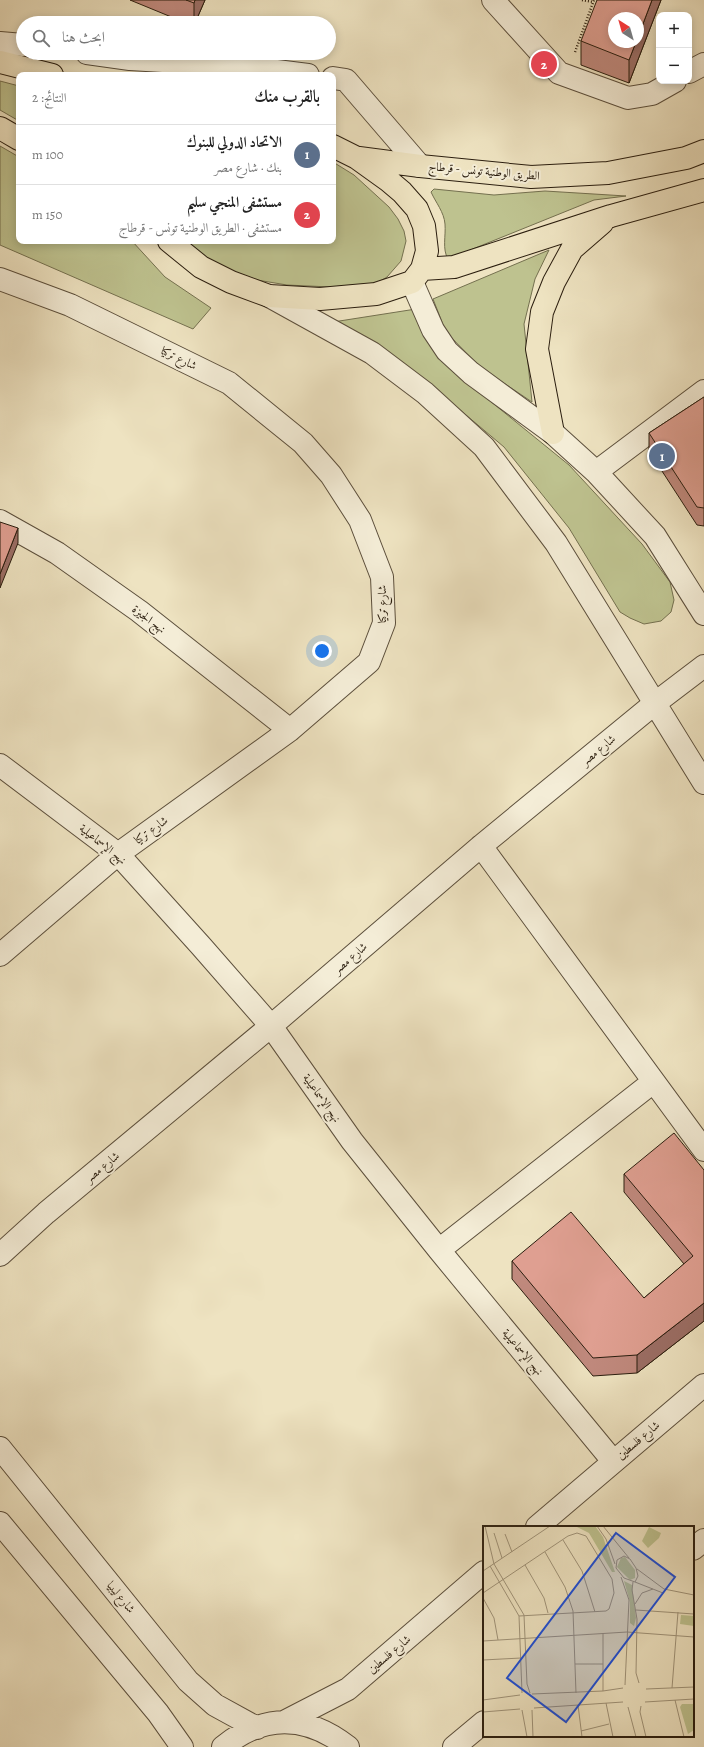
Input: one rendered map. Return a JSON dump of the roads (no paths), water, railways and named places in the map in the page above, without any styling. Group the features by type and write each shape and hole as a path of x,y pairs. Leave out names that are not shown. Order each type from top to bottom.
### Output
{"main road":[{"path":"0,62 40,72"},
{"path":"0,128 16,137"},
{"name":"الطريق الوطنية تونس - قرطاج","path":"336,148 357,158 398,188 417,209 424,226 427,251 417,275"},
{"name":"الطريق الوطنية تونس - قرطاج","path":"357,158 531,177 608,173 686,158 704,151"},
{"path":"173,244 201,267 230,282 269,296 320,299 376,294 417,275 454,267 611,216 704,190"},
{"path":"553,433 537,349 542,312 554,282 572,250 611,216"}],"street":[{"path":"493,0 559,73 628,98 652,94 670,84"},
{"path":"0,43 16,44"},
{"path":"139,60 226,70 259,72"},
{"path":"692,70 704,64"},
{"path":"336,78 346,80 420,166"},
{"path":"417,275 433,330 447,351 471,373 553,433 596,472 654,536 704,614"},
{"name":"شارع تركيا","path":"0,279 70,305 229,383 303,442 331,474 360,520 382,577 384,623 369,662 290,730 118,854 0,955"},
{"path":"269,296 372,353 425,393 484,446 556,543 704,783"},
{"path":"596,472 704,391"},
{"name":"نهج الجيزة","path":"0,521 57,553 133,606 290,730"},
{"name":"شارع مصر","path":"0,1256 46,1213 271,1026 481,846 654,704 704,666"},
{"name":"نهج الإسماعيلية","path":"0,765 118,854 271,1026 352,1141 439,1250 613,1461"},
{"path":"481,846 704,1150"},
{"path":"439,1250 653,1082"},
{"name":"شارع فلسطين","path":"538,1526 613,1461 704,1386"},
{"name":"شارع ليبيا","path":"0,1448 188,1681 215,1705 258,1728"},
{"path":"0,1523 158,1713 182,1747"},
{"name":"شارع فلسطين","path":"284,1722 348,1689 483,1573"},
{"path":"223,1747 237,1736 273,1723 284,1722 310,1725 332,1735 348,1747"},
{"path":"454,1747 483,1723"}],"place":[{"name":"مستشفى المنجي سليم","path":"544,64"},
{"name":"الاتحاد الدولي للبنوك","path":"662,456"}]}
